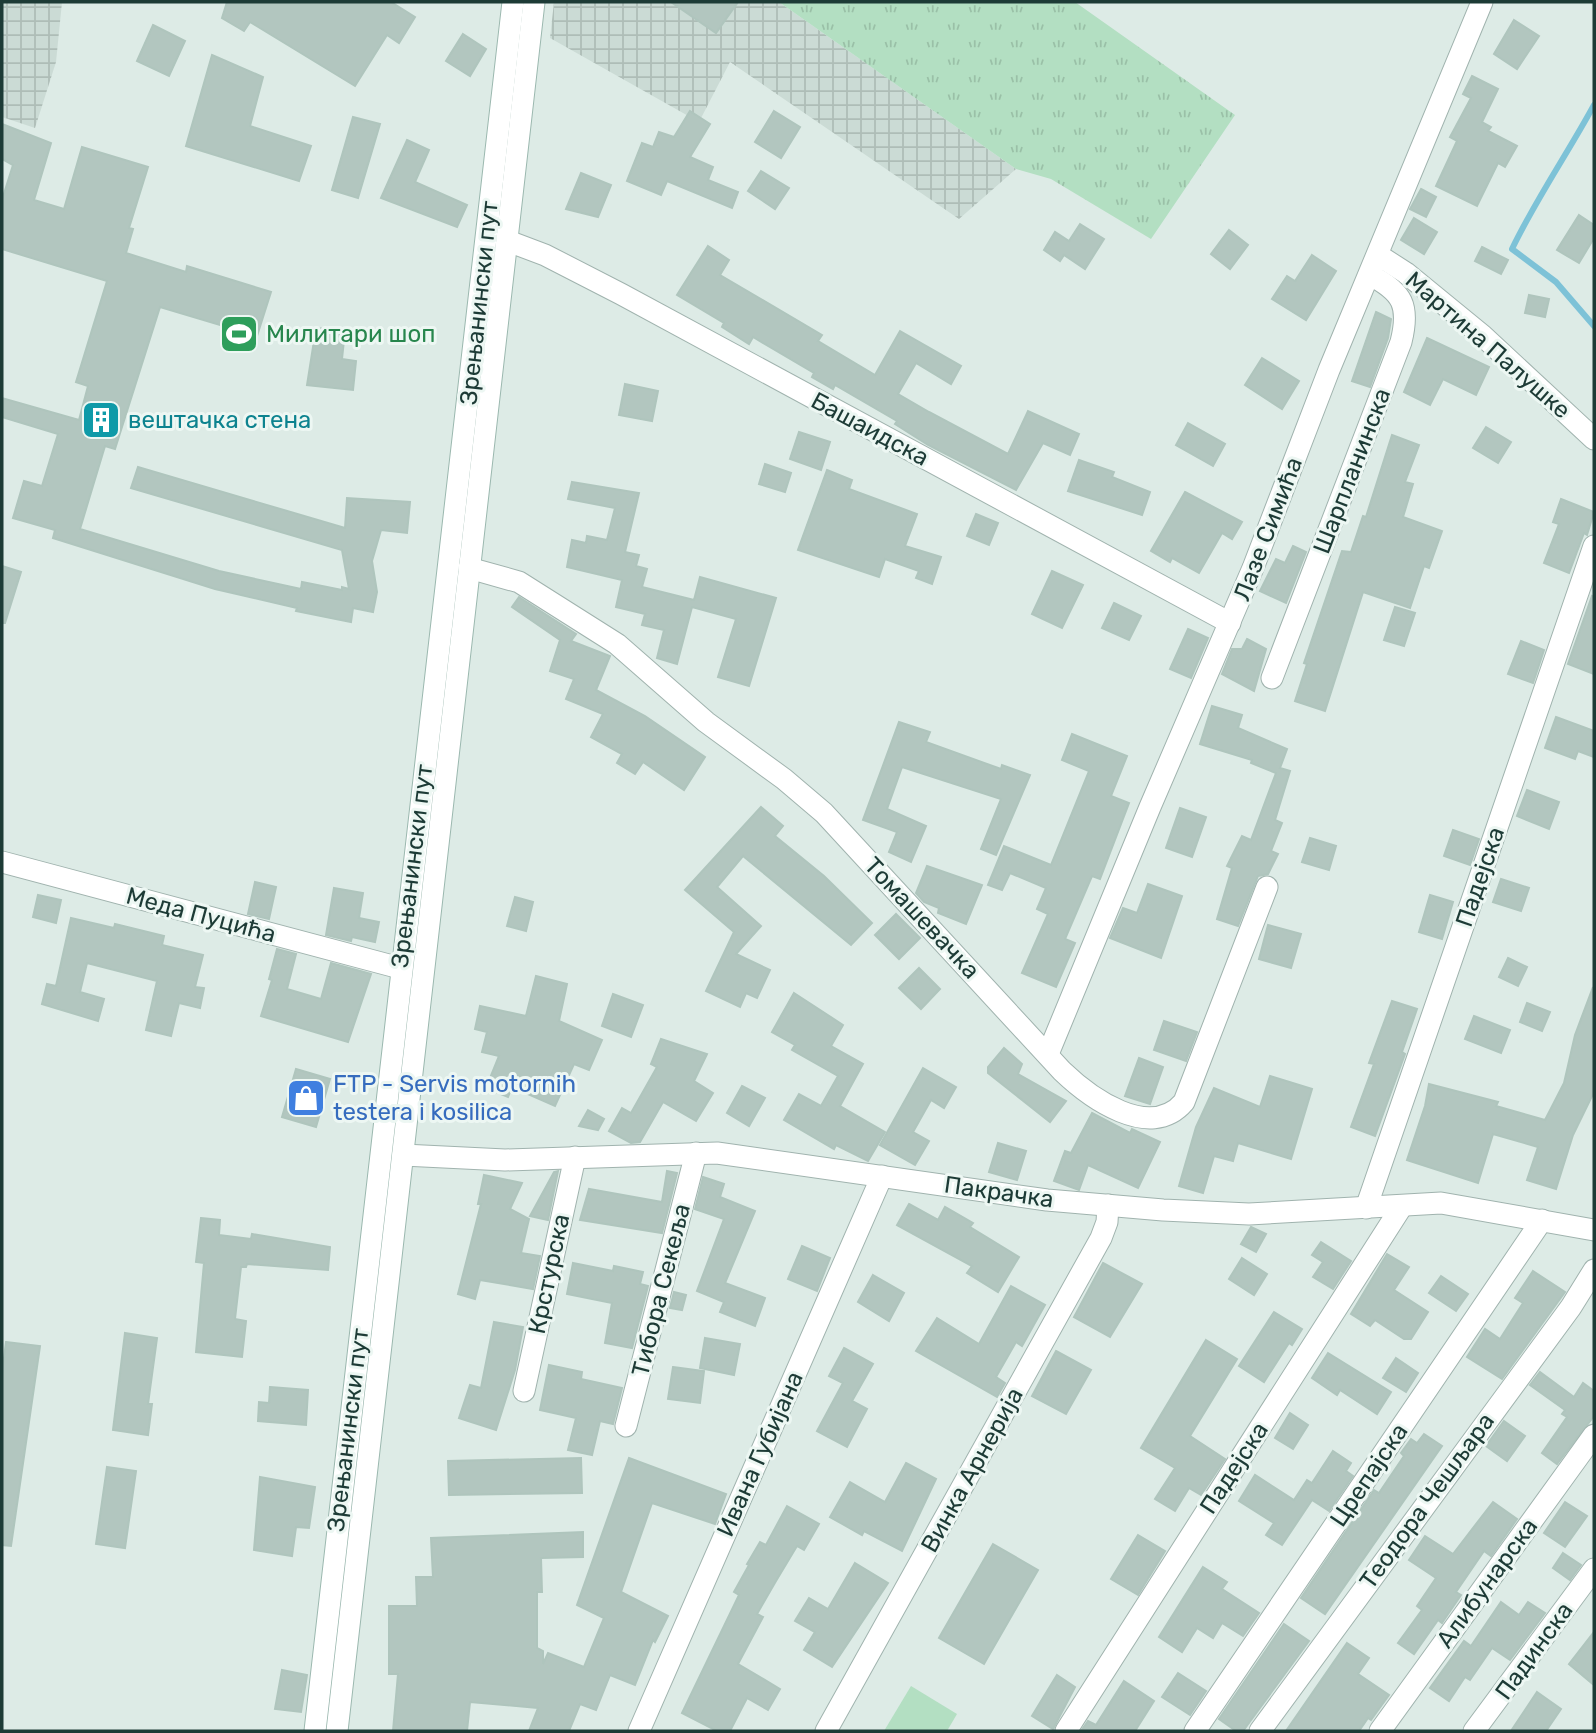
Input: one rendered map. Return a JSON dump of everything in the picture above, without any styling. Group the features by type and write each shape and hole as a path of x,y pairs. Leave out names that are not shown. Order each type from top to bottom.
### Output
{"street":[{"name":"Зрењанински пут","path":"315,1731 400,968 513,2"},
{"name":"Зрењанински пут","path":"337,1731 534,2"},
{"name":"Лазе Симића","path":"1048,1054 1150,807 1230,623 1329,370 1482,2"},
{"name":"Башаидска","path":"508,241 545,255 621,294 1230,623"},
{"name":"Мартина Палушке","path":"1374,265 1406,273 1483,335 1594,439"},
{"name":"Шарпланинска","path":"1272,678 1401,342 1406,317 1399,296 1374,265"},
{"name":"Падејска","path":"1366,1208 1594,546"},
{"name":"Томашевачка","path":"469,568 519,582 617,644 706,722 784,779 824,813 1078,1086 1118,1110 1156,1118 1179,1108 1190,1091 1267,887"},
{"name":"Меда Пуцића","path":"2,862 400,968"},
{"name":"Пакрачка","path":"403,1155 477,1159 696,1153 761,1157 882,1177 1108,1205 1222,1215 1441,1203 1594,1230"},
{"name":"Тибора Секеља","path":"626,1426 696,1153"},
{"name":"Крстурска","path":"524,1391 575,1157"},
{"name":"Ивана Губијана","path":"639,1731 882,1177"},
{"name":"Винка Арнерија","path":"826,1731 1101,1238 1107,1222 1108,1205"},
{"name":"Падејска","path":"1066,1731 1402,1206"},
{"name":"Црепајска","path":"1195,1731 1542,1220"},
{"name":"Теодора Чешљара","path":"1260,1731 1559,1323 1594,1270"},
{"name":"Алибунарска","path":"1380,1731 1594,1435"},
{"name":"Падинска","path":"1474,1731 1594,1569"}],"shaded area":[{"path":"2,2 62,2 56,62 35,128 2,117"},
{"path":"554,2 779,2 1016,169 959,219 730,62 699,122 550,38"}],"green space":[{"path":"779,2 1075,2 1235,115 1151,239 1051,179 1016,169"},
{"path":"911,1686 957,1714 947,1731 884,1731"}],"building":[{"path":"227,2 391,2 415,17 399,43 387,35 355,86 250,22 244,31 222,18"},
{"path":"671,2 738,2 716,33"},
{"path":"1514,20 1539,36 1517,69 1494,54"},
{"path":"153,25 185,41 169,76 137,61"},
{"path":"463,34 486,49 470,76 446,61"},
{"path":"212,55 263,77 250,126 311,146 299,181 186,146"},
{"path":"1472,76 1498,89 1482,122 1491,127 1488,131 1517,146 1505,167 1498,163 1477,206 1436,186 1457,141 1450,137 1471,98 1463,94"},
{"path":"690,111 710,124 690,157 713,167 708,180 738,192 732,208 667,181 661,195 627,181 642,143 653,147 659,132 674,137"},
{"path":"774,111 800,127 781,158 755,142"},
{"path":"353,117 380,124 358,198 332,190"},
{"path":"2,124 51,143 34,200 64,209 82,147 148,167 129,228 133,229 126,253 186,272 187,266 271,292 257,336 160,307 115,449 105,446 80,529 219,571 301,589 302,582 342,590 342,587 349,589 342,550 131,488 138,467 345,528 347,498 410,502 407,533 381,530 372,561 377,592 373,612 353,608 351,622 296,611 297,608 215,589 53,538 55,530 13,518 24,481 42,486 58,434 2,417 2,398 79,420 88,386 76,382 107,281 2,249 2,200 13,165 2,159"},
{"path":"407,140 429,150 415,182 467,205 457,227 381,198"},
{"path":"761,171 789,188 775,209 748,191"},
{"path":"581,173 611,185 598,217 566,209"},
{"path":"1421,189 1436,197 1426,217 1410,209"},
{"path":"1579,215 1594,225 1594,238 1579,263 1557,250"},
{"path":"1414,218 1437,232 1424,254 1401,240"},
{"path":"1080,224 1104,239 1085,269 1064,255 1060,261 1044,250 1055,232 1069,241"},
{"path":"1229,230 1248,245 1230,269 1211,254"},
{"path":"708,246 729,260 720,275 822,335 818,341 875,375 900,331 961,366 951,384 916,363 898,394 929,412 1008,454 1028,411 1079,434 1070,455 1043,443 1016,490 928,445 895,424 897,421 835,385 833,389 812,377 814,373 753,337 749,344 722,327 724,323 677,295"},
{"path":"1482,247 1508,260 1501,274 1475,261"},
{"path":"1312,255 1336,271 1306,320 1272,299 1287,276 1295,281"},
{"path":"1529,295 1549,299 1545,317 1525,313"},
{"path":"1376,312 1391,319 1388,338 1370,387 1352,381"},
{"path":"316,328 345,331 342,359 356,361 353,390 307,385"},
{"path":"1427,338 1489,367 1476,395 1443,379 1430,405 1404,392"},
{"path":"1262,358 1299,381 1282,409 1245,385"},
{"path":"625,384 658,391 652,421 619,415"},
{"path":"1188,423 1225,444 1213,466 1176,445"},
{"path":"1486,427 1511,442 1498,463 1473,448"},
{"path":"799,432 830,442 821,470 790,459"},
{"path":"1392,435 1419,445 1405,482 1413,484 1403,517 1442,531 1429,568 1424,566 1410,608 1363,592 1325,711 1295,701 1307,664 1304,663 1342,551 1351,552 1363,516 1366,517"},
{"path":"1079,460 1114,472 1112,477 1150,492 1142,515 1068,491"},
{"path":"765,464 791,473 785,492 759,484"},
{"path":"827,470 852,480 849,489 917,514 905,546 941,557 932,584 916,578 919,571 885,559 879,577 798,550"},
{"path":"572,482 639,493 625,552 639,555 636,566 647,569 642,587 694,600 700,577 776,598 749,686 718,677 736,619 692,607 677,664 657,658 664,630 642,625 645,614 616,607 622,580 567,567 572,540 586,543 587,536 607,540 615,508 568,499"},
{"path":"1185,492 1242,522 1232,539 1222,533 1199,573 1172,558 1170,562 1151,551"},
{"path":"1561,499 1594,512 1587,535 1584,533 1569,573 1544,563 1559,524 1553,522"},
{"path":"976,514 998,523 989,545 967,536"},
{"path":"1293,546 1306,552 1286,603 1260,591 1276,559 1285,563"},
{"path":"2,566 21,572 5,623 2,623"},
{"path":"1052,571 1083,585 1062,628 1032,614"},
{"path":"1592,596 1594,597 1594,674 1568,664"},
{"path":"519,597 576,634 571,641 610,656 596,690 645,716 705,757 684,790 643,762 635,774 617,763 622,754 591,737 603,714 566,699 574,679 550,671 560,640 512,607"},
{"path":"1114,603 1141,616 1129,640 1102,628"},
{"path":"1395,607 1415,613 1404,646 1384,640"},
{"path":"1188,629 1208,638 1191,678 1170,669"},
{"path":"1247,639 1266,649 1254,691 1222,674 1232,649 1242,649"},
{"path":"1521,641 1544,650 1533,683 1508,674"},
{"path":"1212,706 1242,715 1238,728 1287,749 1280,768 1290,771 1275,820 1282,823 1271,851 1278,854 1268,874 1258,876 1238,926 1217,919 1232,868 1227,866 1242,836 1251,840 1276,773 1251,763 1252,760 1200,744"},
{"path":"1556,717 1594,731 1594,757 1578,751 1575,759 1545,748"},
{"path":"899,722 930,732 926,742 1001,769 1002,765 1030,775 996,855 981,849 1001,799 902,767 887,809 926,826 911,862 889,852 897,832 863,820"},
{"path":"1072,734 1127,756 1111,796 1129,803 1100,879 1092,876 1065,939 1075,943 1056,987 1022,973 1048,914 1037,909 1046,888 1010,873 1002,890 988,885 1004,846 1051,865 1089,771 1062,760"},
{"path":"1527,790 1559,802 1549,829 1517,816"},
{"path":"761,807 783,826 775,836 824,876 872,923 851,945 743,856 717,887 761,926 736,954 770,970 757,998 746,993 740,1007 706,991 734,932 685,890"},
{"path":"1180,808 1206,817 1192,857 1166,848"},
{"path":"1453,830 1479,839 1470,865 1444,856"},
{"path":"1310,838 1336,846 1329,870 1302,862"},
{"path":"927,866 982,885 966,924 938,913 939,908 924,902 916,893"},
{"path":"1501,879 1529,888 1521,911 1493,902"},
{"path":"255,882 276,887 269,919 248,914"},
{"path":"1148,884 1182,896 1161,958 1110,938 1123,908 1137,913"},
{"path":"334,888 363,893 359,918 379,922 375,942 352,937 351,941 326,935"},
{"path":"38,895 61,900 56,923 33,917"},
{"path":"1430,895 1453,902 1442,939 1419,932"},
{"path":"515,897 533,902 526,931 507,926"},
{"path":"896,914 920,938 899,959 875,935"},
{"path":"71,918 114,928 115,924 164,936 162,945 203,955 195,987 204,988 200,1008 179,1003 171,1036 146,1030 157,981 87,963 80,992 104,999 98,1021 42,1004 47,984 56,986"},
{"path":"1268,925 1301,934 1291,968 1259,959"},
{"path":"277,949 296,954 287,989 321,999 331,963 371,974 348,1042 261,1016 272,980 269,979"},
{"path":"1508,958 1527,967 1518,986 1499,977"},
{"path":"919,968 940,989 921,1009 899,988"},
{"path":"536,976 567,984 559,1021 602,1040 589,1070 574,1064 555,1106 512,1087 508,1097 486,1088 499,1056 482,1052 487,1032 475,1029 480,1006 526,1016"},
{"path":"1593,987 1594,1092 1573,1135 1556,1189 1527,1180 1538,1147 1493,1134 1478,1183 1407,1160 1425,1106 1429,1084 1498,1102 1496,1106 1545,1120 1564,1083 1575,1035"},
{"path":"794,993 843,1025 831,1046 863,1064 840,1106 885,1132 868,1161 836,1145 834,1149 784,1120 799,1094 821,1106 838,1076 792,1050 795,1045 772,1032"},
{"path":"613,994 643,1005 631,1037 602,1026"},
{"path":"1392,1001 1417,1009 1402,1052 1405,1054 1375,1136 1351,1127 1374,1064 1369,1063"},
{"path":"1527,1003 1550,1012 1542,1031 1520,1022"},
{"path":"1474,1016 1510,1030 1501,1053 1465,1039"},
{"path":"1164,1021 1197,1032 1186,1061 1154,1050"},
{"path":"661,1039 707,1054 694,1081 713,1093 696,1121 663,1102 640,1142 631,1143 609,1131 622,1108 631,1113 657,1067 651,1064"},
{"path":"1004,1048 1022,1064 1018,1074 1066,1101 1050,1122 988,1073 988,1067"},
{"path":"1139,1058 1163,1067 1150,1104 1125,1096"},
{"path":"923,1068 956,1087 944,1108 931,1100 913,1132 929,1141 915,1165 880,1145"},
{"name":"FTP - Servis motornih testera i kosilica","path":"296,1069 330,1079 316,1127 282,1117"},
{"path":"1270,1076 1312,1089 1291,1159 1238,1143 1233,1161 1214,1156 1203,1193 1179,1186 1196,1127 1214,1088 1260,1107"},
{"path":"742,1086 765,1098 749,1126 727,1113"},
{"path":"588,1110 604,1119 598,1130 579,1126"},
{"path":"1092,1113 1130,1133 1132,1129 1160,1142 1138,1188 1088,1165 1079,1190 1054,1181 1065,1151 1071,1153"},
{"path":"998,1143 1026,1151 1017,1180 989,1172"},
{"path":"558,1171 548,1220 530,1216 554,1172"},
{"path":"667,1171 677,1173 662,1233 580,1220 589,1189 662,1202"},
{"path":"484,1175 522,1183 510,1209 529,1219 521,1253 540,1256 533,1289 480,1280 475,1299 458,1294 481,1204 478,1204"},
{"path":"703,1177 724,1184 720,1197 755,1211 725,1283 765,1298 755,1326 720,1312 724,1302 697,1291 724,1219 695,1209"},
{"path":"909,1204 938,1220 945,1207 973,1223 970,1227 1019,1257 998,1292 967,1273 972,1266 897,1225"},
{"path":"201,1218 220,1220 219,1235 251,1239 252,1234 330,1247 328,1270 247,1264 246,1267 241,1267 235,1319 246,1321 242,1357 196,1352 204,1263 196,1262"},
{"path":"1251,1227 1266,1234 1256,1252 1241,1244"},
{"path":"1321,1242 1351,1261 1333,1289 1313,1277 1323,1262 1312,1255"},
{"path":"802,1246 830,1258 817,1291 788,1279"},
{"path":"1387,1254 1409,1267 1394,1290 1428,1312 1411,1339 1404,1339 1375,1320 1370,1326 1351,1314"},
{"path":"1242,1258 1267,1274 1254,1295 1229,1279"},
{"path":"573,1263 613,1271 614,1266 643,1272 640,1284 648,1286 632,1348 605,1343 612,1303 567,1294"},
{"path":"1103,1263 1142,1284 1110,1337 1074,1317"},
{"path":"1533,1271 1565,1292 1502,1379 1467,1357 1485,1329 1500,1339 1523,1303 1515,1298"},
{"path":"873,1275 904,1293 889,1321 858,1302"},
{"path":"1441,1276 1468,1294 1456,1311 1429,1293"},
{"path":"1011,1286 1045,1305 1022,1346 1016,1342 996,1377 1005,1383 997,1397 916,1351 937,1318 979,1344"},
{"path":"674,1292 686,1295 682,1310 670,1308"},
{"path":"1274,1312 1302,1329 1292,1345 1289,1343 1264,1382 1239,1366"},
{"path":"494,1322 523,1327 515,1370 496,1430 459,1418 470,1385 481,1388"},
{"path":"125,1333 157,1338 148,1404 152,1404 148,1435 113,1430"},
{"path":"705,1338 740,1344 734,1375 700,1368"},
{"path":"1206,1340 1237,1359 1190,1436 1225,1459 1201,1495 1189,1488 1175,1511 1155,1499 1175,1468 1141,1448"},
{"path":"6,1342 40,1346 11,1546 2,1545 2,1373"},
{"path":"844,1348 873,1364 852,1401 867,1409 847,1447 817,1431 843,1383 829,1376"},
{"path":"1056,1351 1091,1370 1066,1414 1032,1396"},
{"path":"1328,1353 1391,1392 1377,1414 1340,1390 1337,1395 1312,1378"},
{"path":"1396,1358 1418,1373 1406,1392 1383,1378"},
{"path":"549,1365 582,1372 581,1379 622,1388 613,1424 600,1421 592,1455 568,1450 576,1418 540,1410"},
{"path":"673,1367 704,1371 700,1403 668,1399"},
{"path":"1540,1372 1574,1397 1583,1383 1594,1391 1594,1416 1557,1464 1542,1453 1567,1417 1562,1414 1565,1410 1530,1385"},
{"path":"270,1387 308,1390 306,1425 258,1421 259,1402 269,1403"},
{"path":"1290,1413 1308,1425 1293,1449 1275,1438"},
{"path":"1504,1421 1525,1436 1507,1461 1486,1446"},
{"path":"1424,1434 1442,1446 1325,1614 1301,1598 1374,1490 1379,1493 1404,1456 1401,1453 1411,1439 1417,1443"},
{"path":"1333,1451 1351,1463 1346,1471 1353,1476 1329,1511 1312,1500 1282,1545 1266,1535 1274,1523 1239,1501 1255,1475 1294,1500 1307,1480 1312,1483"},
{"path":"581,1458 582,1493 449,1495 448,1461"},
{"path":"629,1458 726,1494 715,1524 652,1503 621,1592 668,1616 655,1642 653,1640 635,1685 610,1675 596,1710 580,1704 569,1731 529,1731 538,1708 470,1702 467,1731 393,1731 398,1674 389,1674 389,1606 417,1606 416,1577 433,1577 431,1538 583,1532 583,1557 541,1558 542,1592 537,1592 537,1648 543,1651 543,1664 548,1653 584,1667 604,1618 577,1605"},
{"path":"906,1463 936,1479 902,1551 864,1531 862,1535 830,1517 850,1482 885,1502"},
{"path":"107,1467 136,1471 125,1548 96,1544"},
{"path":"260,1477 315,1487 309,1528 296,1527 292,1556 254,1550"},
{"path":"1493,1502 1517,1519 1491,1556 1484,1551 1456,1592 1461,1595 1442,1623 1438,1620 1414,1654 1398,1643 1422,1610 1417,1606 1436,1578 1409,1560 1425,1536 1453,1554"},
{"path":"1565,1502 1587,1516 1565,1547 1544,1533"},
{"path":"787,1506 819,1524 804,1550 797,1546 776,1581 757,1614 763,1617 738,1664 780,1689 768,1710 747,1698 730,1731 717,1731 682,1713 739,1595 734,1592 749,1565 747,1564 760,1542 766,1545"},
{"path":"1138,1535 1165,1551 1138,1595 1111,1579"},
{"path":"993,1544 1038,1570 984,1664 939,1638"},
{"path":"1563,1553 1581,1565 1570,1580 1553,1568"},
{"path":"855,1563 888,1583 832,1667 804,1650 815,1632 795,1621 809,1598 828,1609"},
{"path":"1203,1567 1227,1582 1222,1589 1259,1613 1243,1636 1222,1623 1213,1638 1197,1628 1182,1652 1159,1637"},
{"path":"1501,1602 1519,1615 1528,1602 1545,1613 1510,1660 1492,1648 1470,1680 1465,1677 1449,1701 1430,1688 1464,1641 1471,1646"},
{"path":"1284,1624 1309,1641 1243,1731 1236,1731 1219,1719"},
{"path":"1594,1632 1594,1685 1569,1664"},
{"path":"1347,1643 1369,1658 1358,1674 1389,1695 1371,1720 1368,1718 1359,1731 1286,1731"},
{"path":"282,1670 307,1675 301,1712 275,1709"},
{"path":"1178,1673 1206,1691 1190,1715 1162,1697"},
{"path":"1057,1675 1075,1687 1053,1729 1032,1716"},
{"path":"1124,1681 1154,1701 1135,1731 1081,1731 1088,1721 1096,1725"},
{"path":"1537,1692 1561,1709 1546,1731 1511,1731"}],"waterway":[{"path":"1594,105 1512,249 1556,282 1594,326"}],"place":[{"name":"Милитари шоп","path":"239,334"},
{"name":"вештачка стена","path":"101,420"},
{"name":"FTP - Servis motornih testera i kosilica","path":"306,1098"}]}
